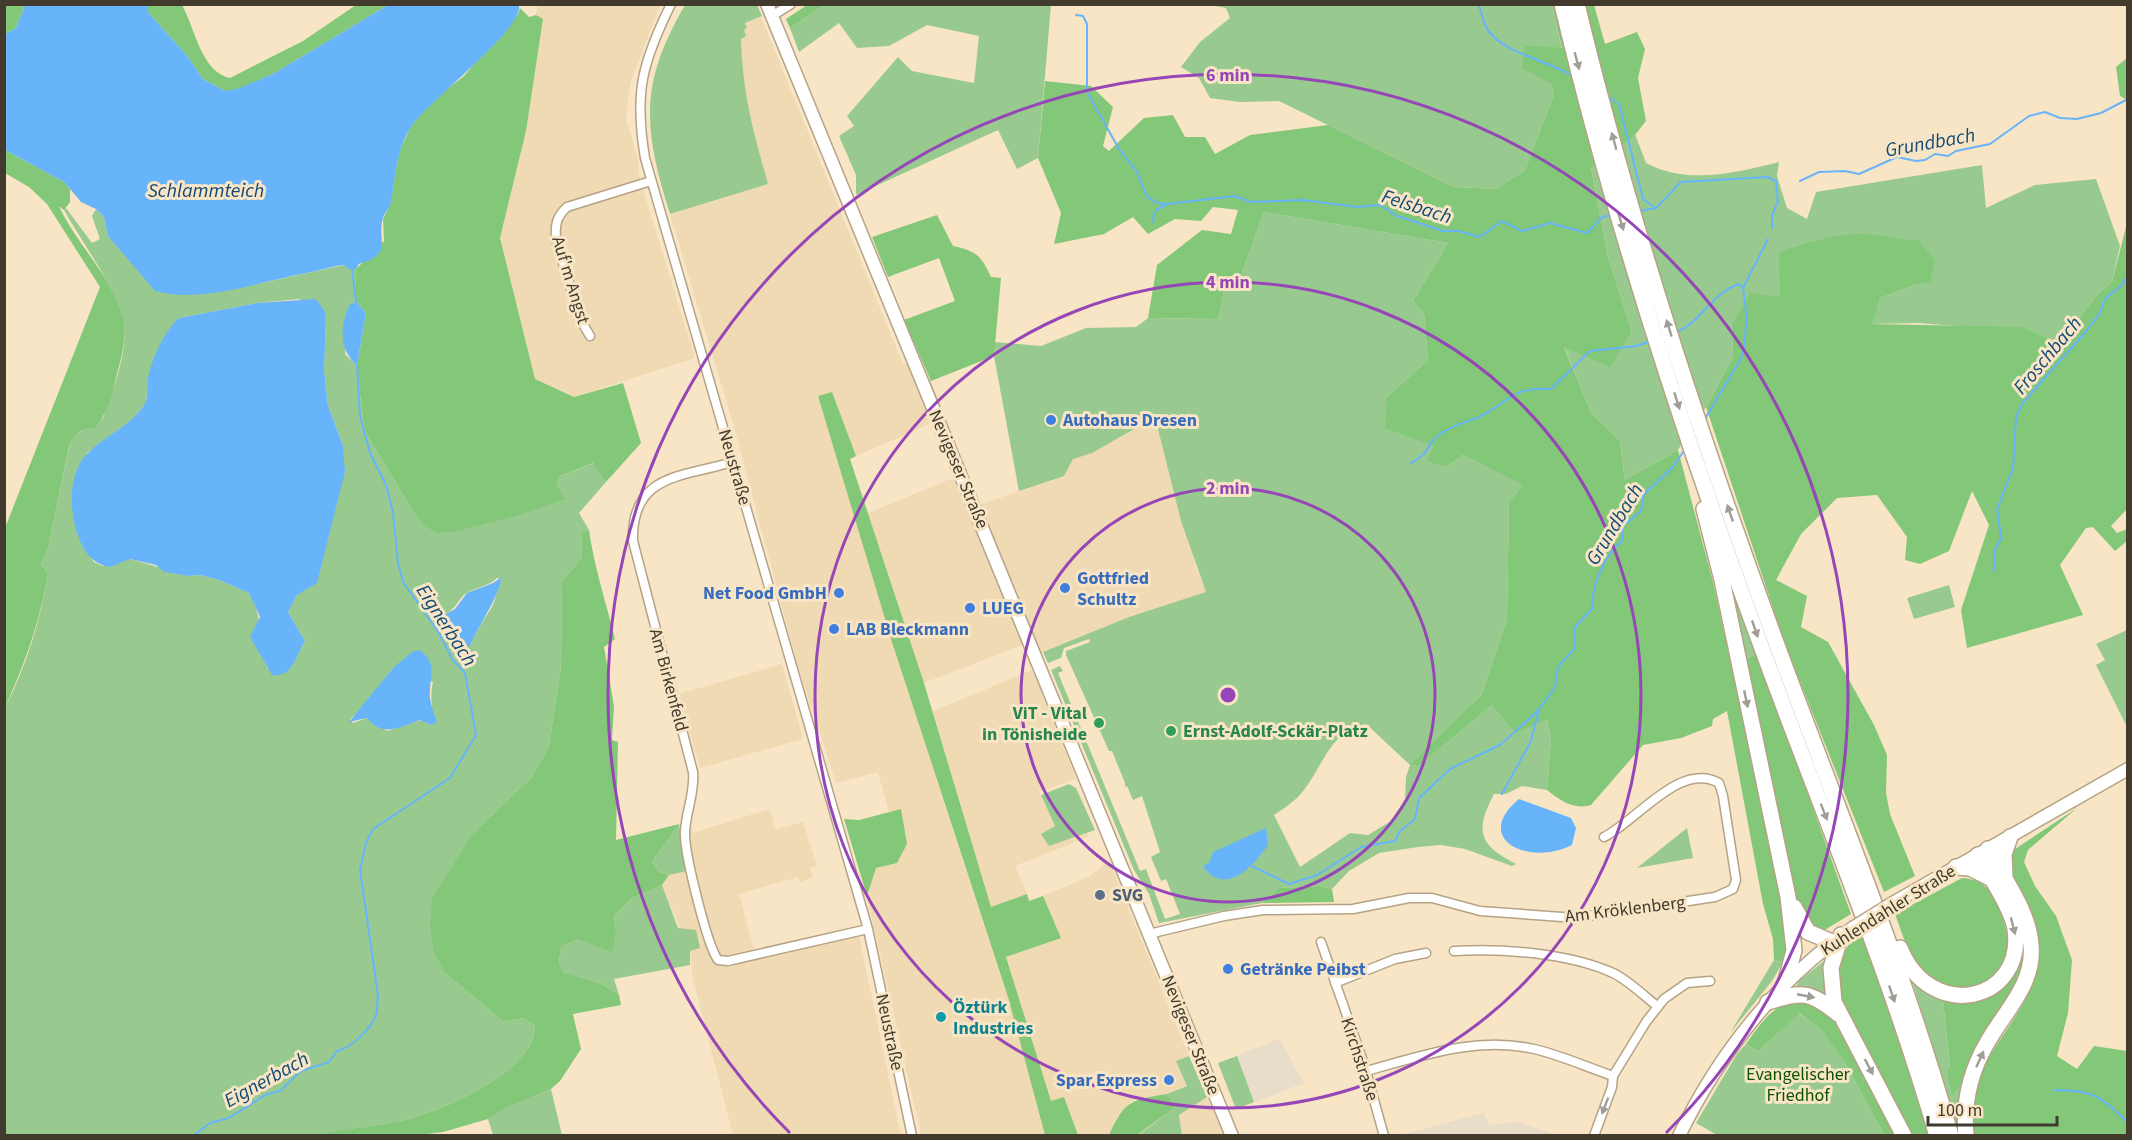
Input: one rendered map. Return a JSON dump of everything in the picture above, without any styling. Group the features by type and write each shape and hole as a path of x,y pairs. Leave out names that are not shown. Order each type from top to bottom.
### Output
{"highway":[{"path":"1562,4 1614,199 1693,448 1735,574 1890,987 1937,1136"},
{"path":"1577,4 1630,201 1672,338 1735,574 1788,897 1794,950 1786,981"},
{"path":"1735,574 1871,898 1928,1056 1951,1136"},
{"path":"2006,882 2004,854 2010,837"},
{"path":"1871,898 1888,918 1905,961 1915,974 1930,988 1940,992 1970,995 1998,982 2010,966 2015,946 2012,919 1990,878 1983,852"},
{"path":"1966,1136 1966,1096 1972,1074 1987,1043 2026,979 2031,959 2028,929 2006,882 1983,852"},
{"path":"1956,867 1970,868 1990,878"},
{"path":"1788,897 1808,932 1842,935 1833,959 1831,978 1839,1016 1866,1061 1904,1136"},
{"path":"1768,1002 1799,993 1812,996 1839,1016"}],"main road":[{"name":"Nevigeser Straße","path":"770,10 1232,1136"},
{"name":"Kuhlendahler Straße","path":"1679,1136 1721,1064 1768,1002 1786,981 1842,935 1891,904 2127,769"}],"street":[{"name":"Neustraße","path":"671,4 648,55 640,86 640,131 651,181 868,929 912,1136"},
{"path":"770,10 791,4"},
{"name":"Auf'm Angst","path":"590,336 580,320 556,240 555,227 558,215 567,207 651,181"},
{"name":"Am Birkenfeld","path":"733,462 664,481 650,488 632,520 633,541 693,772 694,790 686,824 686,841 708,941 718,960 757,955 868,929"},
{"name":"Am Kröklenberg","path":"1149,934 1204,920 1263,910 1353,909 1409,898 1432,898 1480,911 1576,918 1715,897 1733,890 1736,880 1724,796 1719,783 1712,779 1702,777 1676,784 1621,829 1604,837"},
{"name":"Kirchstraße","path":"1321,942 1366,1071 1384,1136"},
{"path":"1454,951 1526,953 1574,961 1613,973 1657,1006"},
{"path":"1335,983 1395,959 1426,953"},
{"path":"1593,1136 1612,1087 1613,1076 1657,1006 1688,983 1710,981"},
{"path":"1366,1071 1460,1046 1498,1044 1558,1055 1613,1076"}],"shaded area":[{"path":"538,5 660,5 630,84 626,119 638,159 639,176 695,358 574,397 535,379 500,238 526,131 543,19 536,15"},
{"path":"761,17 903,364 921,358 946,417 856,456 832,392 818,396 942,798 1008,997 1045,1135 921,1135 867,896 876,868 897,863 901,810 889,813 878,772 836,783 799,670 732,420 670,214 768,184 750,123 742,77 741,39 745,23"},
{"path":"1144,336 1196,568 1207,593 1129,617 1027,659 1022,645 924,683 868,513 953,478 966,510 1019,491 994,356"},
{"path":"782,664 803,739 700,768 679,694"},
{"path":"1032,670 1076,779 1039,792 1055,826 1041,835 1072,839 1087,833 1088,837 1015,866 1027,894 991,908 933,711"},
{"path":"770,809 775,830 803,822 817,866 810,868 813,877 800,882 798,877 739,894 754,950 857,926 901,1135 733,1135 693,979 690,951 662,885 669,875 687,870 679,824 689,822 693,833"},
{"path":"1109,861 1189,1056 1177,1062 1187,1086 1167,1094 1133,1100 1117,1118 1109,1135 1078,1135 1064,1097 1051,1102 1006,957 1060,938 1043,896 1090,876"},
{"path":"1279,1039 1304,1083 1236,1109 1218,1063"},
{"path":"1207,1097 1224,1135 1182,1135 1179,1115"},
{"path":"1483,1113 1490,1125 1518,1122 1557,1135 1401,1135"}],"green space":[{"path":"1205,4 1552,5 1562,49 1525,45 1551,84 1554,95 1525,170 1496,189 1454,187 1279,101 1240,102 1210,98 1199,78 1181,67 1200,42 1230,18 1226,8"},
{"path":"5,5 25,5 16,28 5,34"},
{"path":"147,5 182,5 205,58 220,74 230,78 303,41 356,5 388,5 273,74 237,90 225,91 203,79 188,57 147,11"},
{"path":"685,5 757,5 762,16 745,23 746,36 741,39 742,59 750,113 768,184 670,214 654,156 650,107 659,59"},
{"path":"807,5 824,5 790,28 786,19"},
{"path":"824,5 1051,5 1038,158 1017,169 998,130 856,195 856,175 839,136 854,126 847,116 898,57 912,71 974,83 979,36 927,25 889,46 857,48 839,23 799,52 790,28"},
{"path":"1552,5 1594,5 1605,44 1637,32 1645,49 1638,78 1646,121 1635,135 1591,168 1608,257 1632,332 1610,367 1564,347 1592,414 1620,441 1625,480 1678,450 1713,582 1782,900 1788,937 1783,962 1774,960 1773,939 1763,904 1727,711 1713,719 1712,726 1681,738 1643,745 1591,805 1568,804 1547,790 1551,738 1547,719 1516,733 1492,705 1419,766 1410,765 1482,694 1507,619 1509,503 1523,485 1463,455 1446,467 1427,461 1434,446 1385,428 1387,397 1428,360 1424,313 1413,301 1448,243 1264,212 1240,278 1225,286 1218,319 1148,318 1157,265 1202,230 1231,234 1238,210 1213,207 1201,221 1175,219 1148,234 1133,217 1104,234 1054,244 1061,213 1038,158 1045,81 1091,86 1113,107 1103,146 1109,151 1144,118 1173,115 1185,137 1205,137 1215,154 1250,135 1328,125 1454,187 1496,189 1525,170 1554,95 1551,84 1522,68 1525,45 1562,48"},
{"path":"520,8 529,17 536,15 543,19 526,131 500,238 535,379 574,397 623,383 641,443 606,482 593,463 560,476 557,485 565,499 522,514 457,531 438,533 426,527 413,511 364,430 357,366 366,313 356,302 356,269 384,241 383,219 390,205 399,152 411,126 434,99 463,77 518,14"},
{"path":"2127,58 2127,100 2120,96 2116,67"},
{"path":"1635,134 1646,163 1678,174 1729,173 1779,162 1777,176 1787,208 1807,219 1816,192 1982,165 1986,208 2035,185 2096,179 2120,246 2112,282 2097,295 2061,343 2033,332 1918,323 1871,324 1880,298 1917,284 1918,240 1898,241 1864,234 1781,298 1732,324 1733,357 1706,407 1678,450 1625,480 1620,441 1592,414 1564,346 1610,366 1632,332 1608,257 1591,168"},
{"path":"5,150 64,182 70,189 70,202 64,210 59,206 111,288 123,318 124,333 120,364 106,411 94,428 78,433 69,447 48,548 41,565 48,573 41,609 5,708 5,528 100,287 47,204 29,187 5,173"},
{"path":"66,208 92,243 100,239 92,216 96,209 104,217 108,236 120,248 257,284 344,265 348,269 356,269 356,302 350,304 345,354 357,366 364,430 413,511 564,498 557,485 560,476 594,463 606,482 579,513 589,530 581,532 582,557 562,582 561,667 549,746 532,777 473,833 445,973 504,1022 524,1018 535,1026 531,1043 519,1060 502,1075 459,1100 416,1117 318,1136 5,1136 5,708 20,676 37,625 48,573 41,565 48,548 69,448 73,436 103,418 119,370 124,344 123,319 114,294 64,210","holes":["299,299 326,318 324,371 328,405 343,446 297,595 288,612 305,641 292,666 268,669 262,651 257,614 249,593 219,580 200,575 189,576 130,559 103,566 94,562 81,543 87,453 133,419 146,403 148,378 174,323 179,318 257,303","502,579 492,607 470,646 453,636 446,614 464,595 494,580","394,667 433,682 431,725 421,720 387,731 367,718 353,723 350,719 361,709"]},
{"path":"1264,212 1448,243 1413,301 1424,313 1428,360 1387,397 1435,446 1428,460 1446,467 1463,455 1524,485 1509,503 1507,619 1482,694 1411,765 1419,766 1492,705 1547,719 1551,738 1547,790 1522,786 1506,794 1494,794 1488,807 1483,827 1487,843 1503,857 1516,864 1512,866 1465,849 1441,845 1379,853 1349,871 1332,889 1321,886 1279,888 1262,903 1159,923 1149,894 1134,870 1051,670 1060,666 1063,671 1058,673 1140,871 1146,869 1165,919 1180,914 1166,879 1161,881 1151,857 1160,852 1142,796 1133,800 1127,786 1125,787 1112,751 1109,751 1066,655 1066,651 1090,642 1089,639 1064,648 1061,658 1048,663 1043,652 1129,617 1206,592 1181,521 1155,417 1092,453 1073,459 1064,476 1019,491 994,356 995,342 1041,346 1086,328 1136,327 1148,318 1218,319 1225,286 1240,278","holes":["1366,724 1410,765 1406,777 1405,799 1391,821 1368,835 1350,833 1300,867 1274,815 1297,798 1306,788 1326,754 1342,735"]},
{"path":"937,215 953,246 973,252 981,259 991,277 1001,278 994,356 931,381 904,320 955,301 939,258 888,277 872,237"},
{"path":"2127,223 2127,509 2111,526 2117,533 2127,529 2127,541 2115,551 2093,527 2086,528 2060,565 2083,615 1967,648 1961,610 1989,525 1972,491 1949,551 1920,564 1905,560 1907,537 1877,495 1837,498 1801,534 1776,580 1807,596 1801,627 1828,642 1874,725 1887,755 1886,793 1890,814 1915,876 1884,892 1785,644 1706,407 1733,357 1732,324 1750,293 1780,297 1779,252 1830,237 1869,234 1918,240 1935,260 1930,282 1917,284 1880,298 1872,324 2021,327 2061,343 2097,295 2112,282"},
{"path":"832,392 856,456 850,459 924,683 991,907 1027,894 1029,901 1043,896 1061,938 1006,957 1051,1101 1064,1097 1078,1135 1045,1135 1008,997 892,642 818,396"},
{"path":"589,530 615,639 604,647 614,706 612,740 618,742 616,840 679,824 652,861 659,872 669,875 662,885 632,898 614,916 616,931 612,952 579,939 561,947 559,962 563,973 600,983 619,995 621,1005 573,1014 581,1049 560,1081 551,1089 505,1108 488,1119 443,1132 412,1136 318,1135 416,1117 459,1100 502,1075 519,1060 531,1043 535,1026 524,1018 504,1022 445,973 434,952 430,927 432,899 473,833 532,777 549,746 561,667 562,582 582,557 581,532"},
{"path":"1730,583 1757,653 1743,661"},
{"path":"1949,585 1955,607 1914,619 1907,598"},
{"path":"2127,630 2127,727 2096,665 2105,660 2096,644"},
{"path":"1757,653 1851,914 1823,931 1806,919 1795,897 1743,661"},
{"path":"1069,784 1076,788 1095,830 1049,846 1041,834 1055,826 1041,795"},
{"path":"2077,808 2028,850 2024,862 2035,886 2056,916 2072,960 2068,1013 2057,1056 2077,1069 2094,1046 2127,1051 2127,1135 1972,1136 1972,1107 1977,1083 1987,1061 2024,1002 2033,981 2038,957 2037,928 2013,881 2009,853"},
{"path":"901,809 907,844 897,863 876,868 867,896 844,819 859,820"},
{"path":"679,824 687,871 669,875 659,872 652,861"},
{"path":"1687,828 1693,858 1637,868"},
{"path":"1962,878 1976,881 1986,887 1994,897 2005,927 2007,949 2002,966 1986,982 1976,987 1953,989 1932,980 1918,966 1895,914"},
{"path":"662,885 678,928 696,930 700,948 690,951 690,965 614,979 619,995 600,983 563,974 559,962 561,947 579,939 616,931 614,916 632,898"},
{"path":"1321,886 1332,889 1334,902 1262,903 1279,888"},
{"path":"1862,934 1911,1077 1928,1135 1908,1135 1841,1003 1839,976 1841,959 1850,942"},
{"path":"2020,956 2027,959 2016,987 1952,1095 1947,1071 1950,1066 1943,1000 1959,1001 1981,997 1996,986"},
{"path":"1829,957 1829,999 1810,988 1796,987 1799,981"},
{"path":"1774,960 1783,962 1772,981 1730,1033"},
{"path":"1912,981 1922,990 1943,1000 1950,1066 1947,1071 1967,1069 1960,1134"},
{"path":"1799,999 1824,1009 1836,1022 1897,1135 1884,1135 1848,1068 1822,1029 1799,1013 1758,1051 1746,1044 1774,1010"},
{"name":"Evangelischer Friedhof","path":"1798,1013 1822,1028 1848,1068 1884,1135 1717,1135 1696,1123 1737,1054 1746,1044 1758,1051"},
{"path":"1189,1056 1207,1097 1179,1115 1182,1135 1137,1136 1176,1107 1167,1094 1187,1086 1176,1061"},
{"path":"1237,1056 1254,1102 1236,1109 1218,1063"},
{"path":"551,1089 562,1135 493,1135 488,1119 504,1108"},
{"path":"1167,1094 1176,1107 1137,1135 1109,1135 1120,1115 1130,1104 1137,1100"}],"water":[{"name":"Schlammteich","path":"25,5 147,5 147,11 188,57 203,79 225,91 237,89 273,74 388,5 519,5 516,16 491,48 411,127 399,154 390,204 381,226 381,251 370,260 359,264 356,269 348,269 344,265 212,293 192,295 155,291 108,236 104,217 96,209 81,202 64,182 5,150 5,34 16,28"},
{"path":"316,299 324,310 326,318 324,371 328,405 343,446 345,472 317,583 297,595 288,612 305,641 289,670 279,675 272,675 250,637 260,617 249,593 219,580 200,575 189,576 164,572 156,565 130,559 110,567 100,564 87,553 79,538 73,517 72,493 77,470 82,460 96,446 132,419 144,405 152,362 168,330 179,318 257,303"},
{"path":"356,302 366,313 357,366 346,352 343,337 344,321 350,304"},
{"path":"502,577 496,595 470,646 463,647 462,641 453,637 445,626 446,614 455,609 467,593"},
{"path":"419,650 429,660 431,666 430,698 437,722 431,725 420,720 398,728 385,729 379,728 367,718 349,722 394,667 412,652"},
{"path":"1519,799 1571,818 1576,828 1572,845 1555,851 1539,853 1524,851 1511,845 1503,837 1501,826 1506,813"},
{"path":"1266,828 1268,845 1255,862 1238,875 1229,879 1220,879 1211,875 1203,866 1209,863 1213,852"}],"waterway":[{"path":"1479,6 1487,29 1497,40 1572,76"},
{"name":"Felsbach","path":"1076,15 1083,16 1087,24 1087,92 1119,149 1137,172 1147,197 1157,203 1165,204"},
{"path":"1608,97 1619,104 1643,199 1655,208"},
{"name":"Grundbach","path":"1800,181 1819,172 1845,171 1859,174 1897,157 1916,161 1925,160 1935,154 1948,156 1956,151 1990,144 2029,116 2045,112 2060,118 2077,119 2101,113 2128,99"},
{"name":"Felsbach","path":"1639,211 1656,208 1681,182 1767,177 1776,181 1778,201 1772,215 1772,228"},
{"name":"Felsbach","path":"1152,222 1156,210 1167,204 1235,196 1250,202 1303,200 1357,207 1380,205 1397,216 1443,231 1458,231 1480,237 1502,221 1522,231 1550,223 1587,233 1602,217 1613,215"},
{"name":"Grundbach","path":"1705,419 1743,355 1747,318 1743,288 1768,239"},
{"name":"Eignerbach","path":"352,269 356,302"},
{"name":"Froschbach","path":"1994,571 1994,552 2001,538 1997,509 2013,468 2016,418 2022,404 2088,329 2099,314 2105,299 2124,283 2128,270"},
{"path":"1676,332 1692,323 1713,301 1729,289 1739,284 1743,288"},
{"path":"1411,463 1422,456 1436,437 1448,429 1485,414 1516,394 1536,389 1551,389 1590,351 1636,346 1651,341"},
{"name":"Eignerbach","path":"193,1136 210,1123 229,1118 265,1095 280,1091 301,1071 329,1062 337,1051 354,1042 370,1026 377,1013 378,995 360,870 366,843 373,829 450,778 476,735 465,673 452,659 439,633 403,582 398,563 393,512 386,485 370,453 360,416 357,365"},
{"name":"Grundbach","path":"1502,794 1531,741 1539,709 1555,688 1558,667 1574,649 1574,628 1592,609 1596,581 1609,555 1622,541 1623,526 1641,511 1644,494 1673,467 1685,449"},
{"path":"1252,866 1289,884 1317,875 1361,847 1395,841 1400,831 1415,819 1419,798 1450,769 1500,745 1539,710"},
{"path":"2055,1090 2078,1091 2096,1096 2111,1106 2128,1123"}],"place":[{"name":"Autohaus Dresen","path":"1051,420"},
{"name":"Gottfried Schultz","path":"1065,588"},
{"name":"Net Food GmbH","path":"839,593"},
{"name":"LUEG","path":"970,608"},
{"name":"LAB Bleckmann","path":"834,629"},
{"name":"ViT - Vital in Tönisheide","path":"1099,723"},
{"name":"Ernst-Adolf-Sckär-Platz","path":"1171,731"},
{"name":"SVG","path":"1100,895"},
{"name":"Getränke Peibst","path":"1228,969"},
{"name":"Öztürk Industries","path":"941,1017"},
{"name":"Spar Express","path":"1169,1080"}]}
